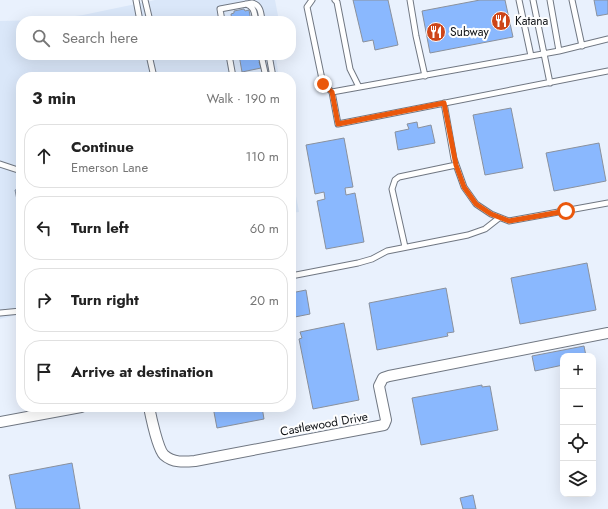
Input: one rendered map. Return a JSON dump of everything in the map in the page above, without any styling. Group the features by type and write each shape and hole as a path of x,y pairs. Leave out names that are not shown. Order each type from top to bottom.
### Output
{"street":[{"name":"Castlewood Drive","path":"150,412 159,445 164,455 172,460 182,462 194,461 384,425 386,420 379,386 383,378 389,376 608,333"},
{"path":"0,422 54,412"}],"lane":[{"path":"136,0 139,16"},
{"path":"145,0 149,16"},
{"path":"312,0 307,7 323,84 332,92 338,124 608,71"},
{"path":"335,0 338,2 350,69 360,87"},
{"path":"410,0 425,76"},
{"path":"519,0 531,56"},
{"path":"533,0 550,82"},
{"path":"550,0 559,51"},
{"path":"572,0 582,46"},
{"path":"221,16 220,9 252,3 257,5 261,16"},
{"path":"245,4 253,8 255,16"},
{"path":"332,92 545,54 608,39"},
{"path":"150,60 153,72"},
{"path":"230,60 232,72"},
{"path":"262,60 265,72"},
{"path":"270,60 272,72"},
{"path":"444,103 456,165 464,187 476,204 491,214 509,221 608,203"},
{"path":"0,164 16,169"},
{"path":"405,247 392,189 395,180 399,177 456,165"},
{"path":"296,275 358,263 372,259 387,251 468,235 485,229 499,218"},
{"path":"0,313 16,311"}],"shaded area":[{"path":"155,0 275,0 278,16 75,16"},
{"path":"0,21 16,21 16,60 276,60 278,72 16,72 16,315 0,319"},
{"path":"296,196 299,212 296,212"}],"building":[{"path":"353,0 388,0 398,45 375,50 373,40 363,42"},
{"path":"480,0 505,0 513,37 430,53 422,11"},
{"path":"594,0 608,0 608,14 597,16"},
{"path":"244,9 245,11 249,10 250,16 231,16 231,14 234,13 234,11"},
{"path":"240,60 260,60 259,62 261,68 242,72"},
{"path":"511,108 523,168 485,175 473,115"},
{"path":"417,122 418,128 431,125 435,143 398,150 395,132 409,129 407,124"},
{"path":"344,138 353,187 345,188 346,195 355,193 364,242 326,249 317,201 325,199 324,192 315,194 306,145"},
{"path":"599,143 606,181 554,191 546,153"},
{"path":"587,263 596,310 520,324 511,278"},
{"path":"446,288 454,332 447,333 448,336 377,350 369,303"},
{"path":"306,290 310,314 296,317 296,292"},
{"path":"344,323 359,400 313,409 299,339 302,338 300,332"},
{"path":"584,346 585,353 560,353 560,366 535,371 532,356"},
{"path":"482,385 482,387 490,386 498,430 421,445 412,398"},
{"path":"214,412 263,412 264,419 217,428"},
{"path":"72,463 80,509 16,509 9,475"},
{"path":"473,495 476,509 463,509 460,498"}],"place":[{"name":"Katana","path":"501,21"},
{"name":"Subway","path":"436,32"}],"route":[{"path":"323,84 332,92 338,124 444,103 454,159 464,187 476,204 491,214 509,221 566,211"}]}
